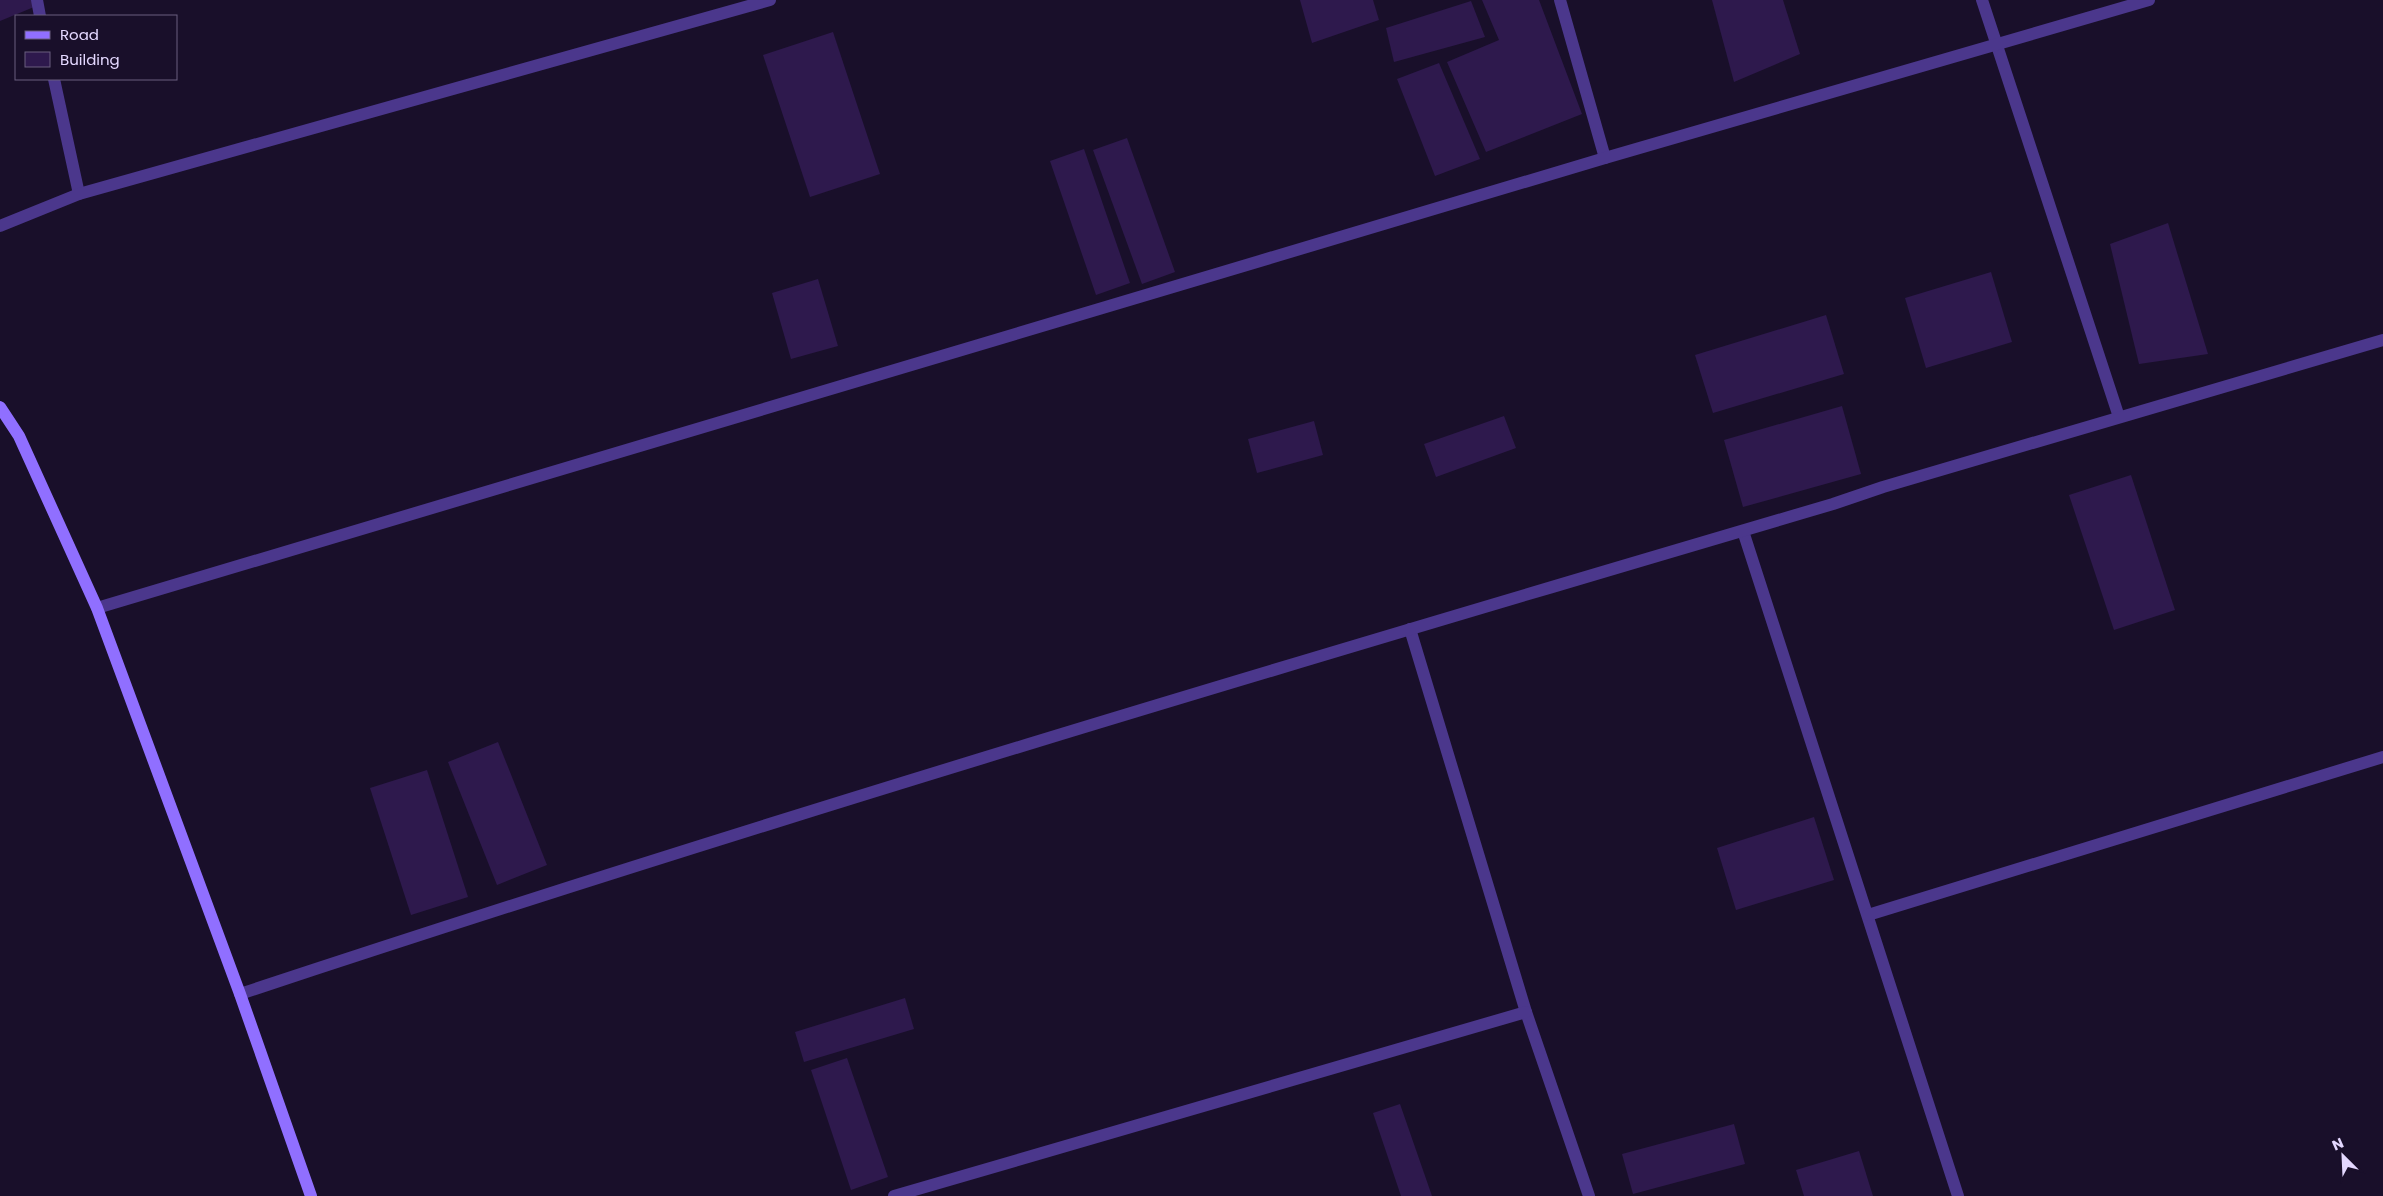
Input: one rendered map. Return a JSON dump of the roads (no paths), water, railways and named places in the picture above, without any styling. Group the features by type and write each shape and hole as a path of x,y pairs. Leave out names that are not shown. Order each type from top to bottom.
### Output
{"street":[{"path":"37,0 40,15"},
{"path":"0,226 79,194 770,0"},
{"path":"1560,0 1605,158"},
{"path":"1982,0 2119,417"},
{"path":"97,608 1605,158 2149,0"},
{"path":"54,80 79,194"},
{"path":"240,994 756,827 1410,629 2383,340"},
{"path":"0,407 19,436 97,608 240,994 311,1196"},
{"path":"1742,531 1958,1196"},
{"path":"1410,629 1526,1012 1588,1196"},
{"path":"1868,915 2383,757"},
{"path":"894,1196 1526,1012"}]}
